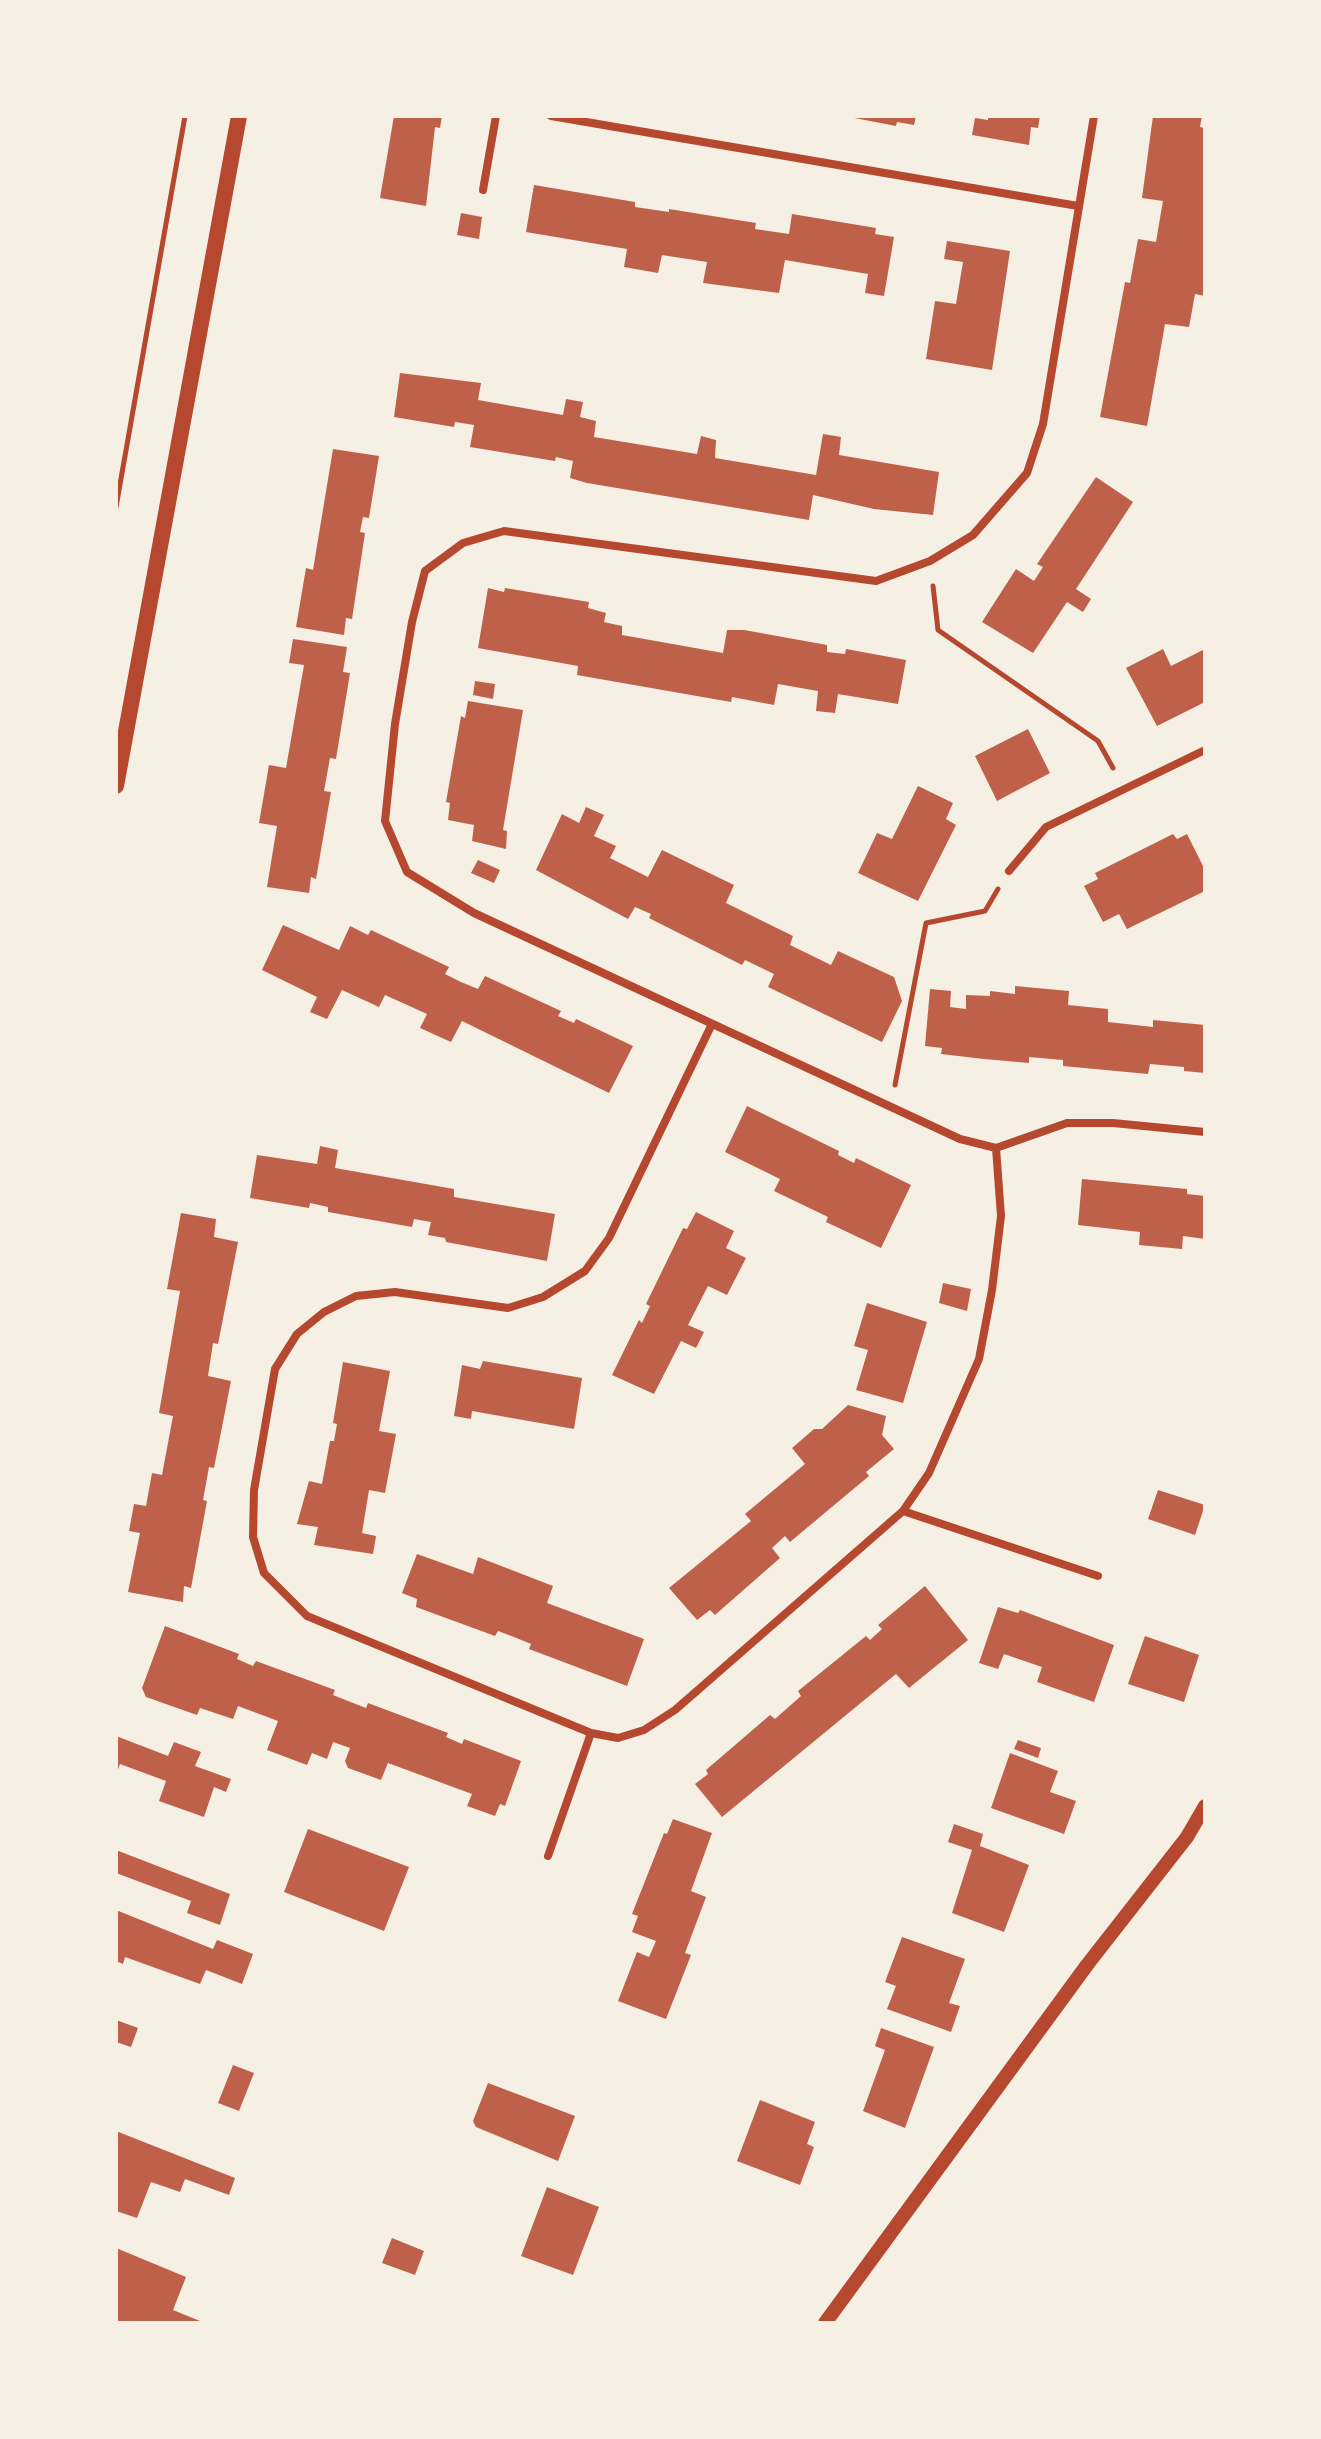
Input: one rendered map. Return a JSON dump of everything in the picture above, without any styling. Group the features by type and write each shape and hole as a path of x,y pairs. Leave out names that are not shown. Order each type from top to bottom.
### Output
{"main road":[{"path":"116,786 239,116"}],"street":[{"path":"483,190 496,116"},
{"path":"551,116 1078,206"},
{"path":"1094,116 1043,424 1027,473 973,535 930,561 876,581 504,531 463,543 425,571 412,622 398,709 385,821 407,872 474,913 711,1026 960,1139 996,1148 1067,1123 1113,1123 1205,1132"},
{"path":"1009,871 1046,827 1205,750"},
{"path":"711,1026 609,1238 585,1271 543,1297 508,1308 395,1292 356,1296 324,1312 297,1334 275,1369 254,1490 253,1537 264,1573 307,1616 591,1733 618,1738 644,1730 675,1710 903,1511 929,1473 979,1359 1001,1216 996,1148"},
{"path":"903,1511 1098,1576"},
{"path":"548,1856 591,1733"},
{"path":"825,2323 1087,1965 1187,1837 1205,1806"}],"path":[{"path":"116,507 185,116"},
{"path":"930,561 938,630 1098,741 1123,788"},
{"path":"890,1109 926,923 985,911 1009,871"}],"building":[{"path":"394,116 442,116 440,128 435,127 426,206 380,198"},
{"path":"844,116 916,116 914,125 897,122 896,126"},
{"path":"988,116 1040,116 1038,128 1031,127 1029,145 972,135 975,118 988,120"},
{"path":"1153,116 1202,116 1200,127 1205,128 1205,296 1195,294 1189,327 1165,324 1147,426 1100,417 1125,282 1130,283 1138,239 1156,242 1163,201 1142,198"},
{"path":"534,185 635,202 635,207 669,212 669,209 756,223 755,229 789,234 792,214 876,228 875,234 894,237 884,296 865,293 868,274 785,260 779,293 703,283 707,262 662,255 658,273 624,267 627,249 526,232"},
{"path":"461,213 482,217 479,239 457,235"},
{"path":"947,241 1010,251 992,370 926,359 935,301 956,304 963,262 944,259"},
{"path":"400,373 481,383 478,400 563,415 566,399 583,402 580,417 596,421 594,437 697,454 701,436 716,440 715,458 816,475 823,434 841,437 839,455 939,472 933,515 874,509 813,495 809,520 587,483 570,478 573,461 556,457 555,461 470,447 474,425 455,422 454,427 394,417"},
{"path":"333,449 379,456 369,518 363,517 360,532 365,533 352,619 346,618 344,635 296,627 306,568 313,570"},
{"path":"1096,477 1133,502 1076,589 1091,599 1083,612 1067,602 1033,653 982,622 1016,569 1034,581 1043,567 1037,564"},
{"path":"488,588 589,602 588,608 606,613 604,622 622,626 622,635 723,653 727,630 744,630 827,645 827,652 845,654 846,649 906,660 898,704 838,694 835,713 816,711 818,691 778,684 774,705 732,697 731,702 577,675 578,666 478,648"},
{"path":"293,639 347,647 343,672 350,673 336,759 330,758 324,791 331,792 316,879 311,877 309,893 267,887 277,826 259,823 269,765 286,768 304,665 289,663"},
{"path":"1163,649 1171,666 1205,649 1205,702 1157,726 1126,668"},
{"path":"475,681 495,684 493,699 473,695"},
{"path":"468,701 523,710 503,830 507,831 506,849 472,841 474,825 448,820 450,803 446,802 461,716 465,718"},
{"path":"1028,729 1050,773 997,801 975,756"},
{"path":"918,786 953,803 946,819 956,825 918,901 858,873 877,833 892,839"},
{"path":"586,807 604,815 594,836 616,846 610,858 648,877 662,850 734,885 726,903 793,936 790,945 831,965 838,951 894,977 902,1001 882,1042 768,987 774,974 745,960 742,965 649,918 651,914 635,907 628,919 536,870 562,814 579,823"},
{"path":"1173,834 1177,839 1187,834 1205,870 1205,891 1127,929 1119,914 1103,922 1084,886 1098,879 1095,873"},
{"path":"478,860 500,870 494,883 471,873"},
{"path":"283,925 339,950 350,926 368,935 371,930 449,967 445,974 461,982 478,989 485,976 561,1011 558,1016 574,1023 576,1019 633,1046 609,1093 462,1021 451,1042 420,1028 427,1014 385,995 379,1007 342,990 327,1019 310,1012 317,997 262,970"},
{"path":"1015,986 1069,991 1068,1005 1108,1009 1108,1022 1153,1027 1153,1020 1205,1025 1205,1073 1184,1071 1184,1067 1150,1064 1148,1074 1063,1066 1063,1060 1029,1057 1029,1063 984,1059 941,1054 942,1048 925,1046 930,989 951,991 950,1007 966,1009 966,995 990,996 990,991 1015,994"},
{"path":"747,1106 839,1151 838,1155 854,1163 856,1158 911,1185 881,1248 826,1222 828,1217 774,1191 780,1179 725,1152"},
{"path":"320,1146 338,1150 335,1168 454,1189 454,1197 555,1214 547,1261 446,1242 445,1238 428,1235 431,1222 414,1219 412,1227 328,1212 328,1207 310,1203 309,1208 250,1198 257,1155 317,1164"},
{"path":"1082,1179 1187,1189 1187,1194 1205,1196 1205,1239 1183,1236 1182,1249 1139,1245 1140,1232 1078,1225"},
{"path":"696,1212 734,1231 726,1248 746,1258 727,1295 708,1286 688,1325 704,1332 696,1348 681,1341 654,1394 612,1375 639,1320 642,1323 650,1306 646,1304 683,1228 687,1229"},
{"path":"181,1213 216,1219 214,1237 238,1242 218,1344 213,1343 208,1376 231,1381 214,1468 209,1467 203,1500 207,1501 191,1588 184,1586 183,1602 128,1592 140,1533 129,1531 134,1504 146,1506 152,1473 162,1475 173,1416 159,1413 180,1291 167,1289"},
{"path":"943,1283 971,1289 967,1311 939,1303"},
{"path":"867,1303 927,1322 903,1403 856,1390 868,1350 854,1346"},
{"path":"483,1361 582,1378 574,1429 472,1411 471,1419 454,1416 462,1365 480,1369"},
{"path":"343,1362 390,1371 379,1431 396,1434 385,1493 369,1490 362,1533 376,1536 373,1554 314,1545 318,1527 297,1524 309,1481 322,1484 330,1441 334,1441 337,1424 333,1423"},
{"path":"848,1405 886,1416 882,1435 894,1449 866,1472 869,1476 790,1542 785,1536 772,1548 780,1558 715,1615 710,1610 697,1620 669,1588 751,1521 745,1514 805,1464 792,1448 814,1429 822,1429"},
{"path":"1158,1490 1205,1505 1195,1535 1148,1519"},
{"path":"417,1554 473,1574 478,1557 553,1586 547,1603 644,1639 627,1686 529,1649 531,1644 498,1631 495,1636 416,1607 417,1599 402,1593"},
{"path":"925,1586 968,1640 909,1688 896,1674 722,1817 695,1784 708,1774 706,1770 770,1715 775,1719 801,1696 798,1691 866,1636 870,1640 882,1629 878,1625"},
{"path":"998,1607 1018,1613 1020,1610 1114,1645 1094,1702 1037,1682 1042,1667 1004,1654 998,1669 979,1663"},
{"path":"165,1626 239,1654 237,1659 253,1666 256,1661 335,1690 333,1695 366,1708 368,1703 448,1733 446,1737 462,1744 464,1739 521,1761 505,1806 500,1804 495,1816 467,1806 472,1794 388,1763 381,1780 348,1768 345,1761 350,1748 333,1742 327,1759 312,1753 307,1765 267,1750 278,1721 238,1706 233,1719 200,1708 197,1715 146,1697 142,1688"},
{"path":"1145,1636 1199,1655 1184,1702 1128,1684"},
{"path":"116,1736 168,1756 174,1742 201,1752 195,1766 231,1779 226,1792 214,1787 204,1817 159,1801 166,1781 120,1764 116,1775"},
{"path":"1018,1740 1041,1748 1038,1758 1014,1749"},
{"path":"1010,1753 1058,1771 1050,1792 1076,1801 1064,1834 991,1808"},
{"path":"673,1819 712,1833 691,1891 706,1897 685,1953 691,1955 666,2019 618,2001 637,1952 649,1957 656,1941 632,1932 638,1916 632,1914 664,1833 667,1834"},
{"path":"954,1824 983,1834 980,1846 1029,1865 1004,1932 952,1913 972,1850 948,1842"},
{"path":"308,1829 409,1867 384,1931 284,1892"},
{"path":"116,1850 230,1894 220,1925 187,1913 191,1901 116,1873"},
{"path":"116,1910 213,1949 217,1940 253,1954 242,1984 206,1970 200,1984 125,1957 123,1964 116,1961"},
{"path":"902,1937 965,1959 949,2003 960,2006 951,2032 887,2009 896,1986 885,1982"},
{"path":"116,2020 138,2028 131,2047 116,2042"},
{"path":"881,2028 934,2047 905,2128 863,2111 885,2050 875,2046"},
{"path":"233,2065 254,2073 239,2111 218,2103"},
{"path":"488,2083 575,2116 558,2161 476,2127 473,2121"},
{"path":"760,2100 815,2122 807,2144 814,2147 800,2185 737,2161"},
{"path":"116,2131 235,2178 229,2195 185,2179 180,2192 151,2182 137,2218 116,2211"},
{"path":"547,2187 599,2207 573,2275 521,2256"},
{"path":"392,2238 424,2251 415,2275 382,2263"},
{"path":"116,2248 186,2277 173,2310 205,2323 116,2323"}]}
